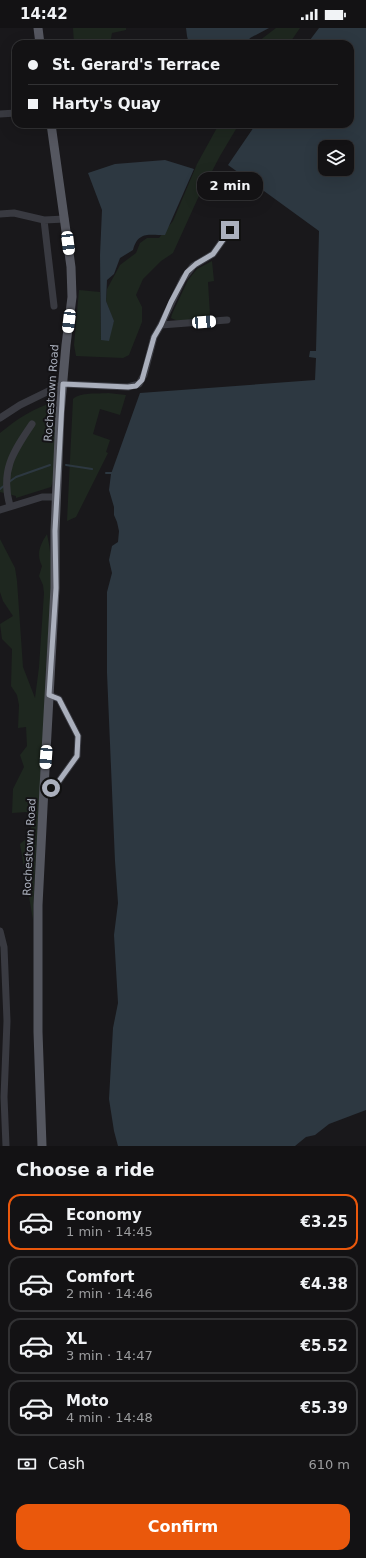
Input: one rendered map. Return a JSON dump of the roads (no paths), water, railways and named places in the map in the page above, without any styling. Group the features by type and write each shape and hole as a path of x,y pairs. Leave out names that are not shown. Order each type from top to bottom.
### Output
{"main road":[{"path":"38,28 40,40"},
{"name":"Rochestown Road","path":"42,1146 38,1032 38,904 56,588 56,519 63,384 72,297 71,267 52,128"}],"street":[{"path":"0,114 12,114"},
{"path":"0,214 14,213 28,215 44,220 65,219"},
{"path":"44,220 54,306"},
{"path":"0,418 63,384 128,387 136,386 142,380 154,337 187,272 196,264 213,254 230,230"},
{"path":"161,325 227,320"},
{"path":"10,506 4,492 4,480 8,458 32,424"},
{"path":"0,510 42,497 57,497"},
{"path":"44,788 54,788 77,756 78,742 78,736 59,699 49,695"},
{"path":"0,930 4,947 7,1022 4,1097 6,1146"}],"waterway":[{"path":"9,482 16,477 50,465"},
{"path":"66,465 92,469"},
{"path":"106,473 113,473"},
{"path":"0,489 5,485"}]}
